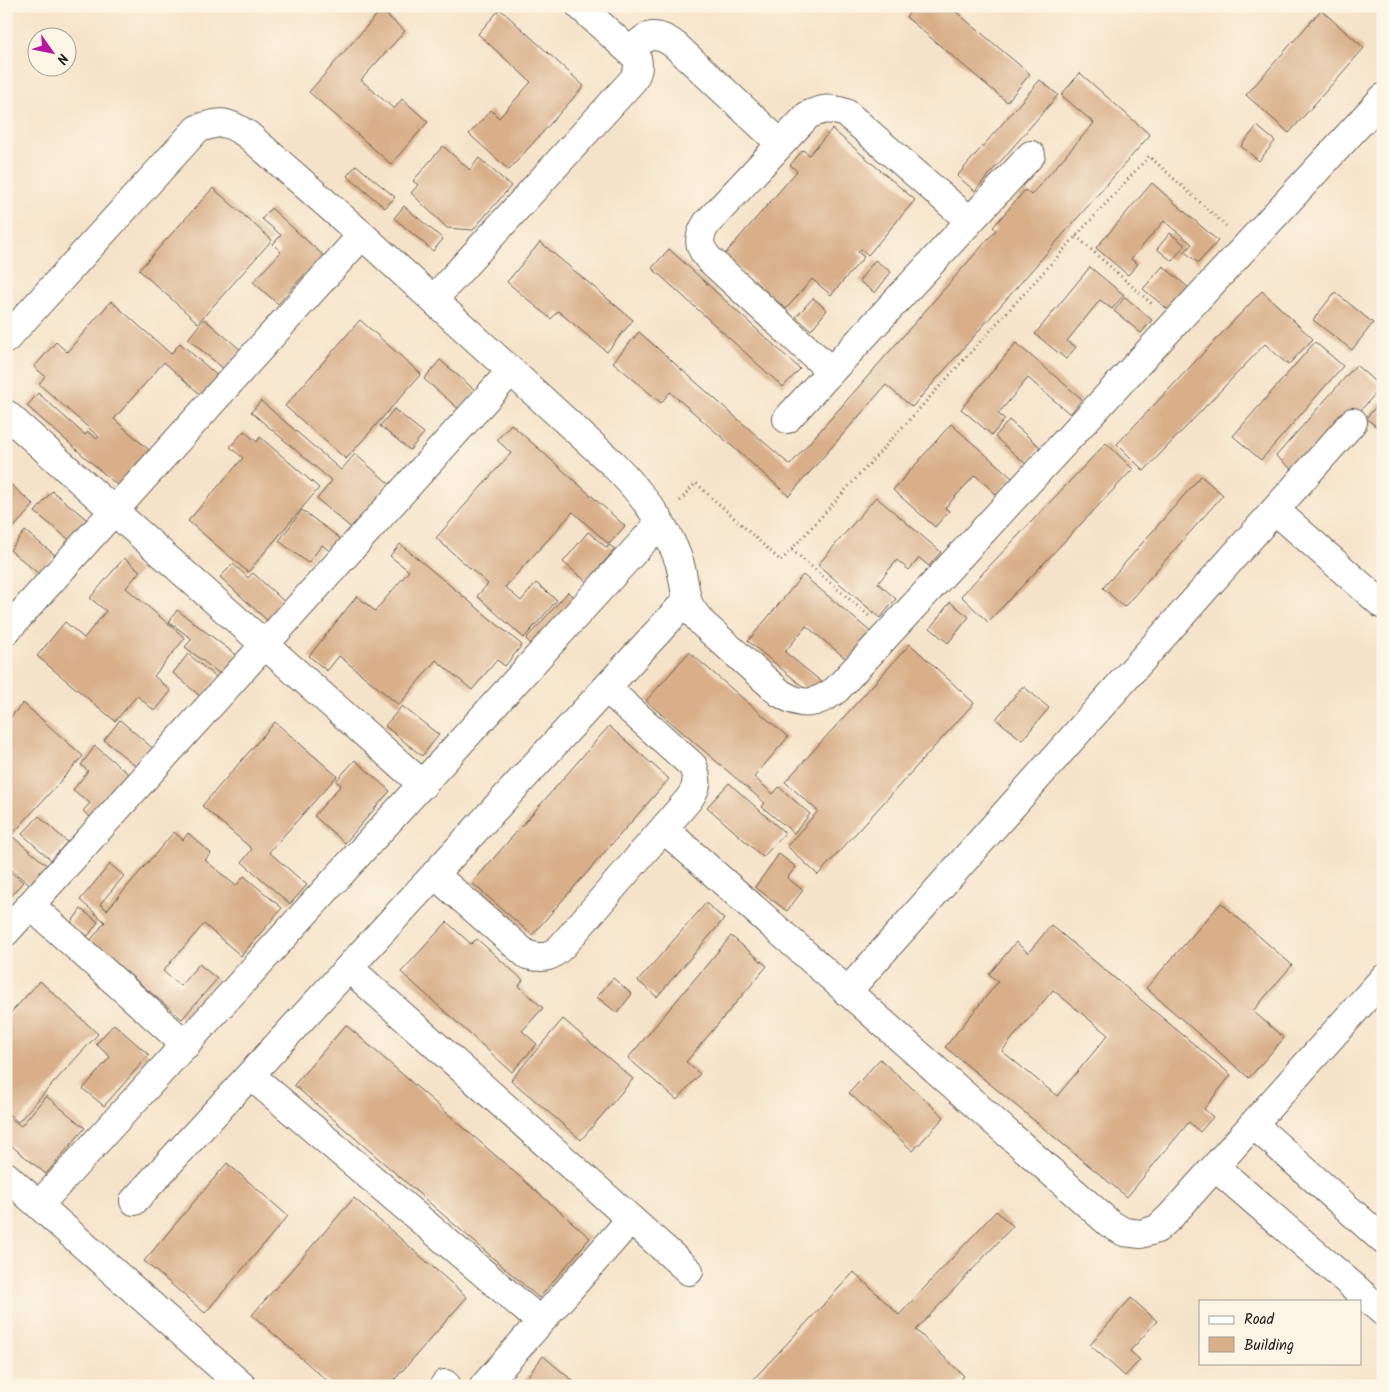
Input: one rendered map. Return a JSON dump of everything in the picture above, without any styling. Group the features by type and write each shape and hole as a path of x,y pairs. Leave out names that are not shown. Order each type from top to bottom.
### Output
{"street":[{"path":"433,300 637,74 639,66 637,58 632,52 580,6"},
{"path":"632,52 640,41 651,36 664,38 675,45 782,144"},
{"path":"6,340 197,129 214,123 233,125 248,135 362,235 612,463 639,492 660,523 678,560 687,600 703,624 780,693 790,700 802,703 814,702 836,690 1383,98"},
{"path":"831,371 703,252 700,242 701,231 707,223 808,115 820,110 833,109 846,113 970,221"},
{"path":"786,419 1030,155"},
{"path":"6,630 362,235"},
{"path":"6,932 511,371"},
{"path":"6,414 423,785"},
{"path":"847,992 1353,422"},
{"path":"1275,510 1383,605"},
{"path":"39,1205 660,523"},
{"path":"134,1201 687,600"},
{"path":"435,875 527,956 540,958 553,954 563,945 664,830 696,789 697,778 693,766 606,688"},
{"path":"664,830 1109,1223 1124,1232 1141,1234 1157,1229 1170,1217 1383,979"},
{"path":"30,906 186,1045"},
{"path":"349,968 689,1271"},
{"path":"250,1075 540,1321"},
{"path":"1253,1124 1383,1240"},
{"path":"1214,1167 1383,1312"},
{"path":"6,1176 242,1386"},
{"path":"484,1386 631,1219"}],"path":[{"path":"660,523 696,484 781,561 1149,156 1247,245"},
{"path":"1076,236 1174,324"},
{"path":"792,549 888,633"}],"building":[{"path":"915,6 949,6 1030,74 1007,102 906,17"},
{"path":"500,9 584,86 509,170 469,134 491,110 499,118 531,82 478,34"},
{"path":"381,10 405,31 361,80 394,109 402,99 428,122 391,164 309,92"},
{"path":"1321,10 1364,48 1289,133 1246,95"},
{"path":"1080,73 1150,135 912,407 886,385 789,496 670,392 661,403 613,362 639,332 790,465 996,230 993,227 1025,190 1031,195 1094,123 1061,95"},
{"path":"1040,80 1058,95 975,191 957,176"},
{"path":"1257,126 1275,141 1259,161 1241,146"},
{"path":"832,129 915,200 868,255 861,249 858,252 864,257 831,295 812,279 786,309 724,255 797,171 790,165 803,150 809,155"},
{"path":"443,146 470,170 479,158 511,186 473,230 447,228 411,193 418,185 413,181"},
{"path":"356,165 395,197 385,208 347,176"},
{"path":"1152,183 1218,241 1198,263 1185,252 1192,244 1164,221 1131,259 1138,264 1128,275 1096,248"},
{"path":"213,188 272,240 198,323 139,270"},
{"path":"404,206 443,239 433,251 394,218"},
{"path":"271,208 326,258 309,277 305,274 278,304 253,282 281,252 273,244 281,235 262,219"},
{"path":"1170,233 1185,245 1172,261 1157,249"},
{"path":"540,242 633,320 607,352 558,311 551,319 507,282"},
{"path":"669,249 800,369 783,387 652,268"},
{"path":"875,260 891,272 875,293 859,281"},
{"path":"1163,266 1189,288 1177,317 1143,289"},
{"path":"1090,267 1124,295 1112,309 1100,300 1067,341 1076,347 1066,359 1035,334"},
{"path":"1262,291 1313,339 1288,365 1265,344 1144,471 1117,444"},
{"path":"1335,292 1373,323 1352,350 1313,320"},
{"path":"1125,297 1152,320 1141,333 1114,311"},
{"path":"813,298 827,310 811,330 796,317"},
{"path":"111,301 171,354 180,343 220,378 203,397 164,362 114,419 149,450 118,486 27,406 38,393 85,435 88,432 97,439 99,437 39,384 45,376 34,367 56,342 67,352"},
{"path":"204,319 241,350 225,370 188,339"},
{"path":"360,320 421,374 346,459 285,406"},
{"path":"1315,342 1343,366 1261,460 1233,436"},
{"path":"1016,343 1082,399 1070,414 1028,378 998,414 1005,419 992,435 961,409"},
{"path":"440,360 476,391 460,410 424,379"},
{"path":"1356,365 1381,387 1302,478 1276,456"},
{"path":"261,401 341,470 355,454 393,487 355,531 317,499 332,481 251,412"},
{"path":"1381,401 1383,402 1383,432 1366,418"},
{"path":"394,409 424,433 410,450 380,426"},
{"path":"1009,420 1040,447 1026,464 995,437"},
{"path":"511,424 625,526 609,544 573,512 505,587 521,601 536,583 557,600 524,638 477,596 488,584 436,538 511,453 497,440"},
{"path":"951,424 1012,478 997,495 975,475 945,508 949,511 935,527 893,490"},
{"path":"244,431 257,442 260,437 319,488 248,572 188,521 243,458 230,447"},
{"path":"1106,443 1133,469 988,622 961,596"},
{"path":"1201,476 1223,495 1124,607 1103,588"},
{"path":"6,480 34,505 6,536"},
{"path":"52,491 90,522 73,543 35,512"},
{"path":"876,497 941,552 929,566 919,558 909,570 897,560 878,583 896,599 880,618 818,565"},
{"path":"302,510 341,539 332,553 322,545 308,563 279,541"},
{"path":"25,531 55,555 39,574 10,550"},
{"path":"588,532 607,548 609,545 615,549 587,582 563,562"},
{"path":"400,544 522,645 505,666 497,660 472,690 436,660 399,705 339,656 327,671 309,656 357,596 375,611 409,571 390,556"},
{"path":"124,558 140,571 126,588 185,638 154,676 171,691 155,711 137,696 115,721 37,656 65,622 84,638 106,611 90,598"},
{"path":"233,564 248,578 253,573 288,605 271,624 220,577"},
{"path":"803,575 872,633 849,661 806,626 785,652 823,683 813,695 748,641"},
{"path":"568,592 574,598 532,645 526,639"},
{"path":"950,602 969,617 948,643 930,628"},
{"path":"177,610 239,657 224,677 185,647 192,639 169,622"},
{"path":"910,644 974,703 818,875 787,846 818,811 785,782"},
{"path":"689,652 788,737 754,777 773,794 779,787 810,814 794,833 762,807 765,803 646,701"},
{"path":"188,654 217,678 201,697 173,673"},
{"path":"1023,686 1049,708 1022,740 996,719"},
{"path":"23,703 83,756 11,836 6,832 6,722"},
{"path":"402,706 439,735 422,756 385,726"},
{"path":"120,720 157,752 142,771 104,740"},
{"path":"275,722 337,776 269,852 307,885 290,904 242,862 252,849 202,806"},
{"path":"609,726 669,779 532,935 472,883"},
{"path":"95,746 131,776 94,820 83,811 90,803 73,790 88,771 81,765"},
{"path":"355,760 390,791 345,843 314,816 341,785 336,781"},
{"path":"729,783 785,833 763,857 707,807"},
{"path":"39,816 67,842 51,860 22,834"},
{"path":"174,832 183,840 188,833 211,853 205,860 236,886 244,876 282,908 241,956 204,924 163,971 180,986 199,964 217,979 182,1019 90,941 105,922 80,900 110,864 124,876 100,904 107,910"},
{"path":"6,837 10,841 13,837 49,867 32,887 6,865"},
{"path":"779,854 796,867 787,878 803,890 787,911 755,887"},
{"path":"6,868 23,882 6,902"},
{"path":"706,903 724,919 657,997 638,981"},
{"path":"1221,903 1292,965 1253,1011 1284,1038 1249,1078 1146,988"},
{"path":"81,909 98,922 88,936 71,923"},
{"path":"447,922 471,944 477,939 523,980 519,986 543,1008 522,1031 537,1044 512,1072 401,972"},
{"path":"1051,925 1231,1075 1204,1109 1213,1117 1200,1132 1189,1122 1127,1197 945,1047 998,982 989,974 1016,942 1028,953","holes":["1053,990 1108,1035 1057,1096 1002,1051"]},
{"path":"731,936 767,966 686,1062 700,1074 677,1100 628,1058"},
{"path":"613,978 632,994 617,1013 597,997"},
{"path":"40,981 98,1034 18,1122 6,1112 6,1018"},
{"path":"563,1019 633,1079 581,1140 511,1080"},
{"path":"114,1024 149,1055 104,1106 83,1089 110,1057 96,1044"},
{"path":"346,1025 590,1238 539,1298 294,1085"},
{"path":"880,1059 944,1117 913,1151 849,1093"},
{"path":"46,1096 85,1128 46,1174 8,1143 10,1139 6,1136 6,1115 21,1126"},
{"path":"227,1163 288,1216 205,1313 144,1261"},
{"path":"354,1198 467,1297 389,1386 333,1386 252,1315"},
{"path":"996,1211 1013,1226 916,1330 964,1376 955,1386 750,1386 749,1384 854,1272 899,1315"},
{"path":"1131,1298 1157,1321 1130,1351 1140,1360 1125,1376 1090,1345"},
{"path":"543,1356 579,1386 520,1386"}]}
